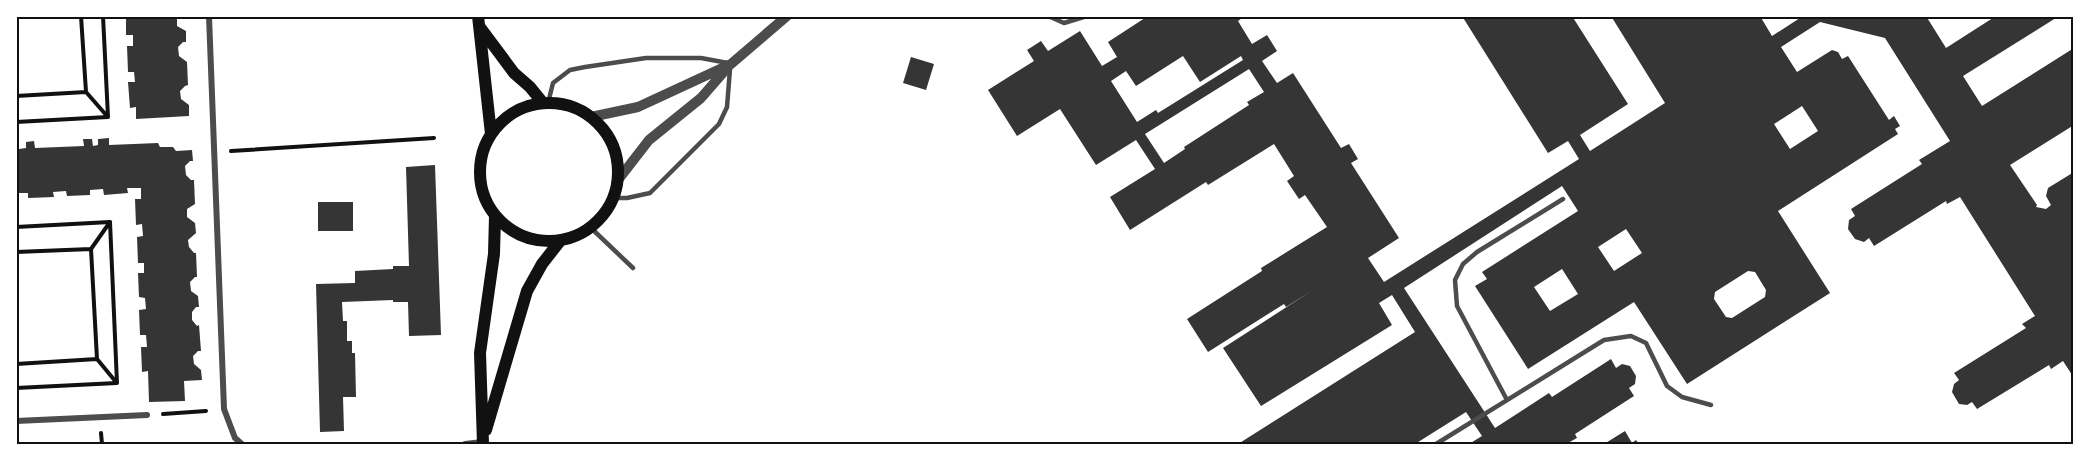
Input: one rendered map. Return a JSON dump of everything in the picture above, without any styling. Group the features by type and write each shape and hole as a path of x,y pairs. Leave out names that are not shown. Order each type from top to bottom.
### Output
{"main road":[{"path":"478,21 514,73 546,103"},
{"path":"478,21 491,134"},
{"path":"546,103 564,105 591,117 604,130 613,145 618,162 618,180 614,198 604,214 591,228 560,241 536,241 513,232 495,216 486,201 481,185 480,167 483,150 491,134 505,119 522,108 546,103"},
{"path":"482,443 480,352 494,254 495,216"},
{"path":"482,443 527,291 542,264 560,241"}],"street":[{"path":"209,16 224,409 235,438 242,444"},
{"path":"618,180 649,140 701,98 730,64 787,16"},
{"path":"591,117 638,107 730,64"},
{"path":"16,421 147,415"},
{"path":"465,444 482,443"}],"lane":[{"path":"1048,16 1064,23 1087,16"},
{"path":"546,103 553,83 570,70 646,58 701,58 730,64 727,107 719,124 650,193 614,198"},
{"path":"1507,400 1458,306 1455,280 1463,264 1477,252 1563,199"},
{"path":"591,228 633,268"},
{"path":"1436,444 1604,340 1631,336 1646,343 1666,386 1682,397 1711,405"}],"path":[{"path":"81,16 86,92 108,117"},
{"path":"103,16 108,117"},
{"path":"16,96 86,92"},
{"path":"16,122 108,117"},
{"path":"214,152 434,138"},
{"path":"16,227 110,222"},
{"path":"110,222 92,249 98,359 117,383"},
{"path":"110,222 117,383"},
{"path":"16,252 92,249"},
{"path":"16,364 98,359"},
{"path":"16,388 117,383"},
{"path":"147,415 224,409"}],"building":[{"path":"126,16 177,16 177,26 186,31 186,42 178,47 179,56 187,62 188,85 180,91 181,99 189,105 189,116 136,119 136,107 130,108 128,82 135,82 134,72 128,72 127,46 133,46 133,35 126,35"},
{"path":"1148,16 1245,16 1238,21 1252,44 1267,35 1277,51 1262,61 1277,83 1293,73 1341,148 1349,144 1358,159 1351,163 1399,238 1368,258 1384,282 1579,159 1568,141 1548,153 1462,16 1572,16 1628,104 1580,135 1590,151 1665,103 1611,16 1760,16 1772,36 1803,16 1926,16 1946,48 1996,16 2059,16 1963,76 1982,106 2074,48 2074,125 2010,165 2037,205 2036,207 2046,209 2051,205 2046,196 2048,188 2074,172 2074,378 2063,361 2051,369 2049,365 1977,409 1972,402 1967,405 1959,404 1952,392 1954,384 1959,380 1954,373 2026,328 2022,324 2035,316 1960,197 1947,204 1946,201 1874,246 1869,238 1864,242 1855,239 1848,229 1849,220 1855,216 1851,209 1922,164 1919,160 1950,141 1885,38 1820,22 1781,47 1797,72 1832,50 1838,52 1842,59 1848,56 1889,120 1894,116 1900,126 1895,129 1898,134 1778,211 1830,293 1687,384 1634,302 1528,369 1475,286 1487,279 1482,272 1578,211 1562,186 1404,288 1495,428 1549,393 1552,397 1611,359 1616,368 1622,364 1630,366 1636,376 1635,384 1629,388 1634,396 1575,434 1577,438 1566,444 1469,444 1482,436 1466,412 1415,444 1238,444 1415,332 1392,295 1379,303 1392,325 1261,406 1223,348 1313,290 1286,307 1284,304 1208,352 1187,319 1262,271 1261,268 1327,227 1305,195 1299,199 1287,181 1294,176 1274,144 1208,185 1206,182 1130,230 1110,197 1155,169 1136,140 1096,165 1060,109 1017,136 988,90 1034,61 1027,50 1041,41 1048,51 1080,31 1102,66 1117,57 1108,42","holes":["1183,56 1200,82 1241,56 1243,60 1158,113 1156,110 1137,122 1111,81 1126,71 1136,86","1249,69 1264,92 1247,102 1249,105 1184,147 1185,149 1164,163 1145,134","1802,106 1818,131 1790,149 1774,124","1626,229 1642,253 1614,271 1598,247","1562,269 1578,294 1550,311 1534,287","1748,271 1755,272 1766,290 1765,297 1732,318 1726,317 1714,299 1715,292"]},
{"path":"911,57 934,64 926,90 903,83"},
{"path":"109,138 109,145 158,143 160,147 173,147 176,151 192,150 193,161 185,166 186,175 194,180 195,204 187,209 187,217 195,223 196,233 188,240 189,247 196,253 197,277 190,282 191,291 198,296 199,307 192,312 192,320 197,326 199,325 201,351 193,356 194,364 201,370 202,380 184,381 185,401 149,402 148,371 142,372 141,347 147,347 146,335 140,335 139,310 146,309 145,298 139,297 138,273 144,273 144,263 138,263 137,237 143,236 142,224 136,225 135,199 141,199 141,188 127,188 128,193 104,195 103,189 90,190 90,195 67,196 66,191 53,192 54,197 28,198 28,193 16,193 16,142 19,142 19,149 26,148 26,142 34,141 35,148 84,146 83,139 92,139 93,146 98,145 98,139"},
{"path":"435,165 441,335 409,336 408,302 393,302 393,300 342,302 343,321 347,321 347,341 352,341 352,353 355,353 356,397 343,397 344,431 320,432 316,284 355,283 355,271 409,266 406,167"},
{"path":"318,202 353,202 353,231 318,231"},
{"path":"1625,431 1632,443 1636,440 1639,444 1604,444"}]}
